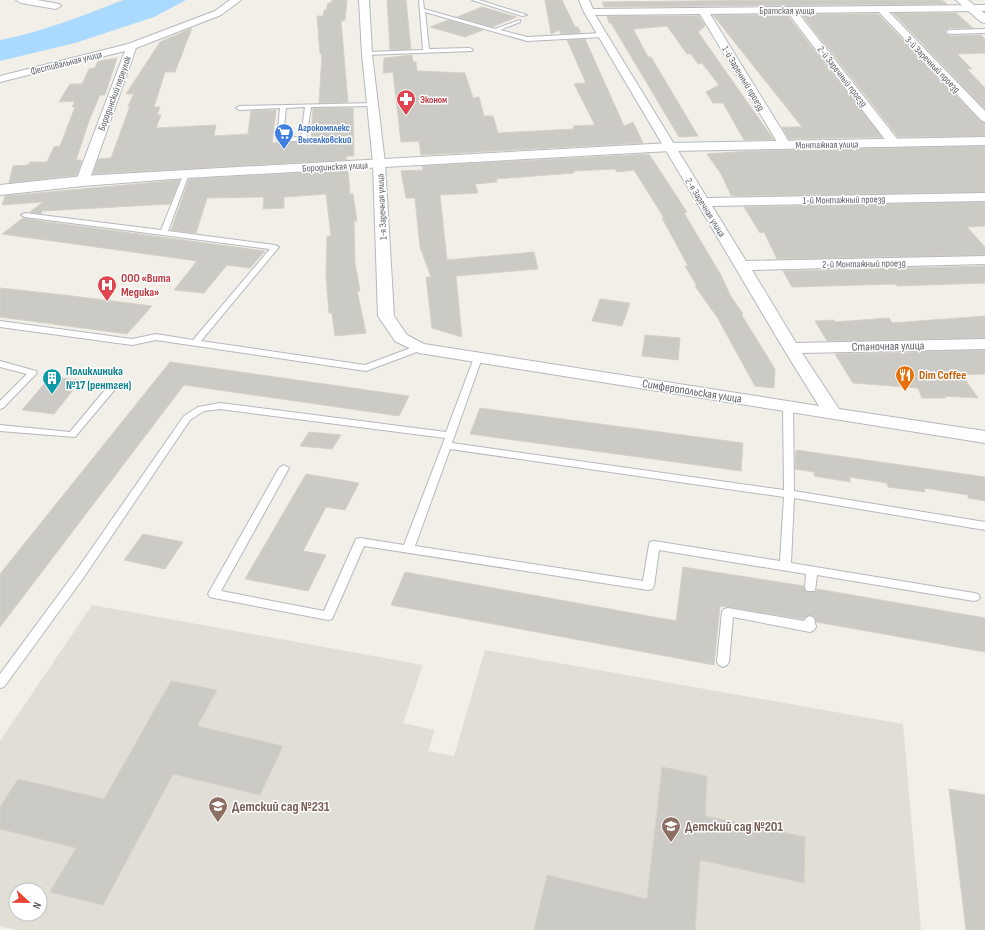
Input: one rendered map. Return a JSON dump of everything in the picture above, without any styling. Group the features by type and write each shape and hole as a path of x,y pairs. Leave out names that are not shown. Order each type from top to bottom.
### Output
{"main road":[{"path":"961,0 978,7 985,20"},
{"name":"Монтажная улица","path":"670,147 985,141"},
{"name":"Бородинская улица","path":"0,190 83,181 186,174 670,147"}],"street":[{"path":"20,0 56,6"},
{"name":"Бородинский переулок","path":"83,181 132,46 218,13 236,0"},
{"name":"1-я Заречная улица","path":"364,0 367,54 379,163 386,316 401,338"},
{"name":"2-я Заречная улица","path":"584,0 589,12 703,202 743,266 791,348 832,412"},
{"path":"666,0 673,11"},
{"name":"Братская улица","path":"589,12 978,7"},
{"name":"3-й Заречный проезд","path":"881,9 985,118"},
{"name":"1-й Заречный проезд","path":"703,10 785,145"},
{"name":"2-й Заречный проезд","path":"791,10 894,143"},
{"name":"Фестивальная улица","path":"0,79 132,46"},
{"name":"1-й Монтажный проезд","path":"703,202 985,197"},
{"name":"2-й Монтажный проезд","path":"743,266 985,260"},
{"name":"Симферопольская улица","path":"401,338 419,348 985,437"},
{"name":"Станочная улица","path":"791,348 985,344"}],"lane":[{"path":"421,0 426,51"},
{"path":"474,0 524,15"},
{"path":"422,10 527,38 603,35"},
{"path":"496,30 518,21"},
{"path":"949,32 985,31"},
{"path":"367,54 470,50"},
{"path":"239,108 372,104"},
{"path":"283,106 280,140 304,139 308,106"},
{"path":"164,232 186,174"},
{"path":"25,214 275,247 195,343"},
{"path":"0,324 132,342 156,337 366,368 419,348"},
{"path":"408,549 478,358"},
{"path":"0,364 33,373 0,406"},
{"path":"0,428 72,435 112,387"},
{"path":"0,683 80,574 187,418 201,409 220,406 448,440 985,526"},
{"path":"784,566 789,494 788,406"},
{"path":"284,468 214,594 328,616 360,542 648,586 654,545 974,596"},
{"path":"811,588 812,571"},
{"path":"723,662 728,612 810,627 810,621"}],"shaded area":[{"path":"92,605 423,665 403,723 435,730 428,751 454,756 485,650 903,724 921,930 17,930 0,926 0,741"}],"water":[{"path":"123,0 186,0 154,17 75,43 0,61 0,40 47,28"}],"building":[{"path":"332,0 347,0 345,20 341,21 348,102 319,103 322,54 320,54 317,16 323,16 324,10 326,10 328,3 331,3"},
{"path":"387,0 406,0 411,49 390,50"},
{"path":"545,0 562,0 575,27 578,27 581,33 561,34 559,30 551,34"},
{"path":"942,0 947,4 604,7 602,2"},
{"path":"482,7 517,17 492,27 457,17"},
{"path":"893,13 956,13 973,28 949,28 945,31 945,33 949,36 981,35 985,39 985,53 957,54 972,69 967,69 985,88 985,109"},
{"path":"801,14 878,14 980,121 985,123 985,136 898,137"},
{"path":"713,15 787,15 882,137 789,139 782,127 802,127"},
{"path":"607,16 699,16 705,26 698,32 774,140 744,140 723,103 713,103 706,92 719,85 702,63 698,64 691,54 687,54 667,26 633,29 648,57 651,57 698,136 679,137 611,23 609,23"},
{"path":"448,20 483,30 465,37 430,27"},
{"path":"192,28 175,72 165,72 154,107 160,107 157,115 161,115 156,128 216,125 214,136 248,134 251,111 276,110 272,143 311,141 313,108 353,108 354,156 346,156 347,160 93,174 98,159 111,158 130,106 128,106 134,94 126,94 160,42"},
{"path":"585,39 624,126 633,122 643,143 421,155 419,141 401,142 393,72 383,73 384,58 412,55 413,62 416,62 417,71 465,73 473,98 479,97 484,116 493,116 498,133 574,129 573,126 595,125 574,84 586,83 567,40"},
{"path":"117,58 105,95 100,95 90,118 76,160 82,160 77,175 9,183 13,166 28,165 30,162 47,162 54,147 60,146 75,107 72,107 75,101 59,102 70,84 82,84 89,69 95,68 98,61"},
{"path":"985,146 985,192 738,196 731,195 721,174 707,154 750,151"},
{"path":"649,154 687,212 684,213 721,275 730,295 743,314 741,314 775,369 774,388 755,386 717,317 695,286 697,286 685,266 688,266 662,218 664,218 634,170 617,172 615,169 573,171 574,173 496,179 497,182 475,184 478,193 440,195 447,260 534,252 538,269 456,276 462,337 432,328 426,277 431,277 420,247 415,198 406,198 401,171 423,170 422,166"},
{"path":"348,170 350,194 353,194 357,221 354,221 355,263 360,291 357,291 366,333 335,336 332,313 329,313 326,276 327,236 331,236 326,194 284,197 284,208 263,209 264,197 207,198 196,233 171,230 189,179"},
{"path":"180,180 170,204 42,211 41,214 30,212 43,202 2,205 5,196"},
{"path":"985,202 985,226 967,227 985,247 985,255 777,259 764,232 760,233 744,207"},
{"path":"23,218 265,251 250,268 227,265 204,293 174,290 197,261 2,234"},
{"path":"985,266 985,283 897,286 896,284 792,287 783,271"},
{"path":"0,288 152,306 127,334 0,317"},
{"path":"600,299 630,303 622,326 592,321"},
{"path":"985,316 985,338 827,341 815,321 834,320 835,322 889,318 892,323"},
{"path":"645,335 680,338 678,360 642,356"},
{"path":"985,350 985,374 962,375 978,398 944,396 946,398 922,398 918,388 853,383 835,354"},
{"path":"170,362 409,396 399,416 184,385 0,627 0,574"},
{"name":"Поликлиника №17 (рентген)","path":"50,377 81,380 54,414 22,410"},
{"path":"480,408 743,443 741,471 470,434"},
{"path":"309,432 341,435 332,449 300,446"},
{"path":"796,450 985,477 985,501 968,498 968,495 924,488 925,492 888,487 887,483 850,477 850,482 814,476 814,472 795,469"},
{"path":"306,474 359,483 345,510 326,507 303,551 326,555 308,591 245,579"},
{"path":"143,534 183,542 165,569 124,560"},
{"path":"683,567 804,586 807,592 816,592 817,589 985,618 985,652 816,622 815,617 811,615 803,619 720,606 714,665 391,605 405,572 676,621"},
{"path":"171,681 217,690 197,726 283,746 260,795 173,774 103,905 50,892 76,848 0,829 0,807 18,779 104,799"},
{"path":"662,767 707,776 705,816 805,837 804,883 700,860 695,930 534,930 547,875 647,899"},
{"path":"949,789 985,795 985,930 966,930"}],"place":[{"name":"Эконом","path":"406,116"},
{"name":"Агрокомплекс Выселковский","path":"284,150"},
{"name":"ООО «Вита Медика»","path":"107,302"},
{"name":"Dim Coffee","path":"905,392"},
{"name":"Поликлиника №17 (рентген)","path":"52,395"},
{"name":"Детский сад №231","path":"218,823"},
{"name":"Детский сад №201","path":"671,843"}]}
